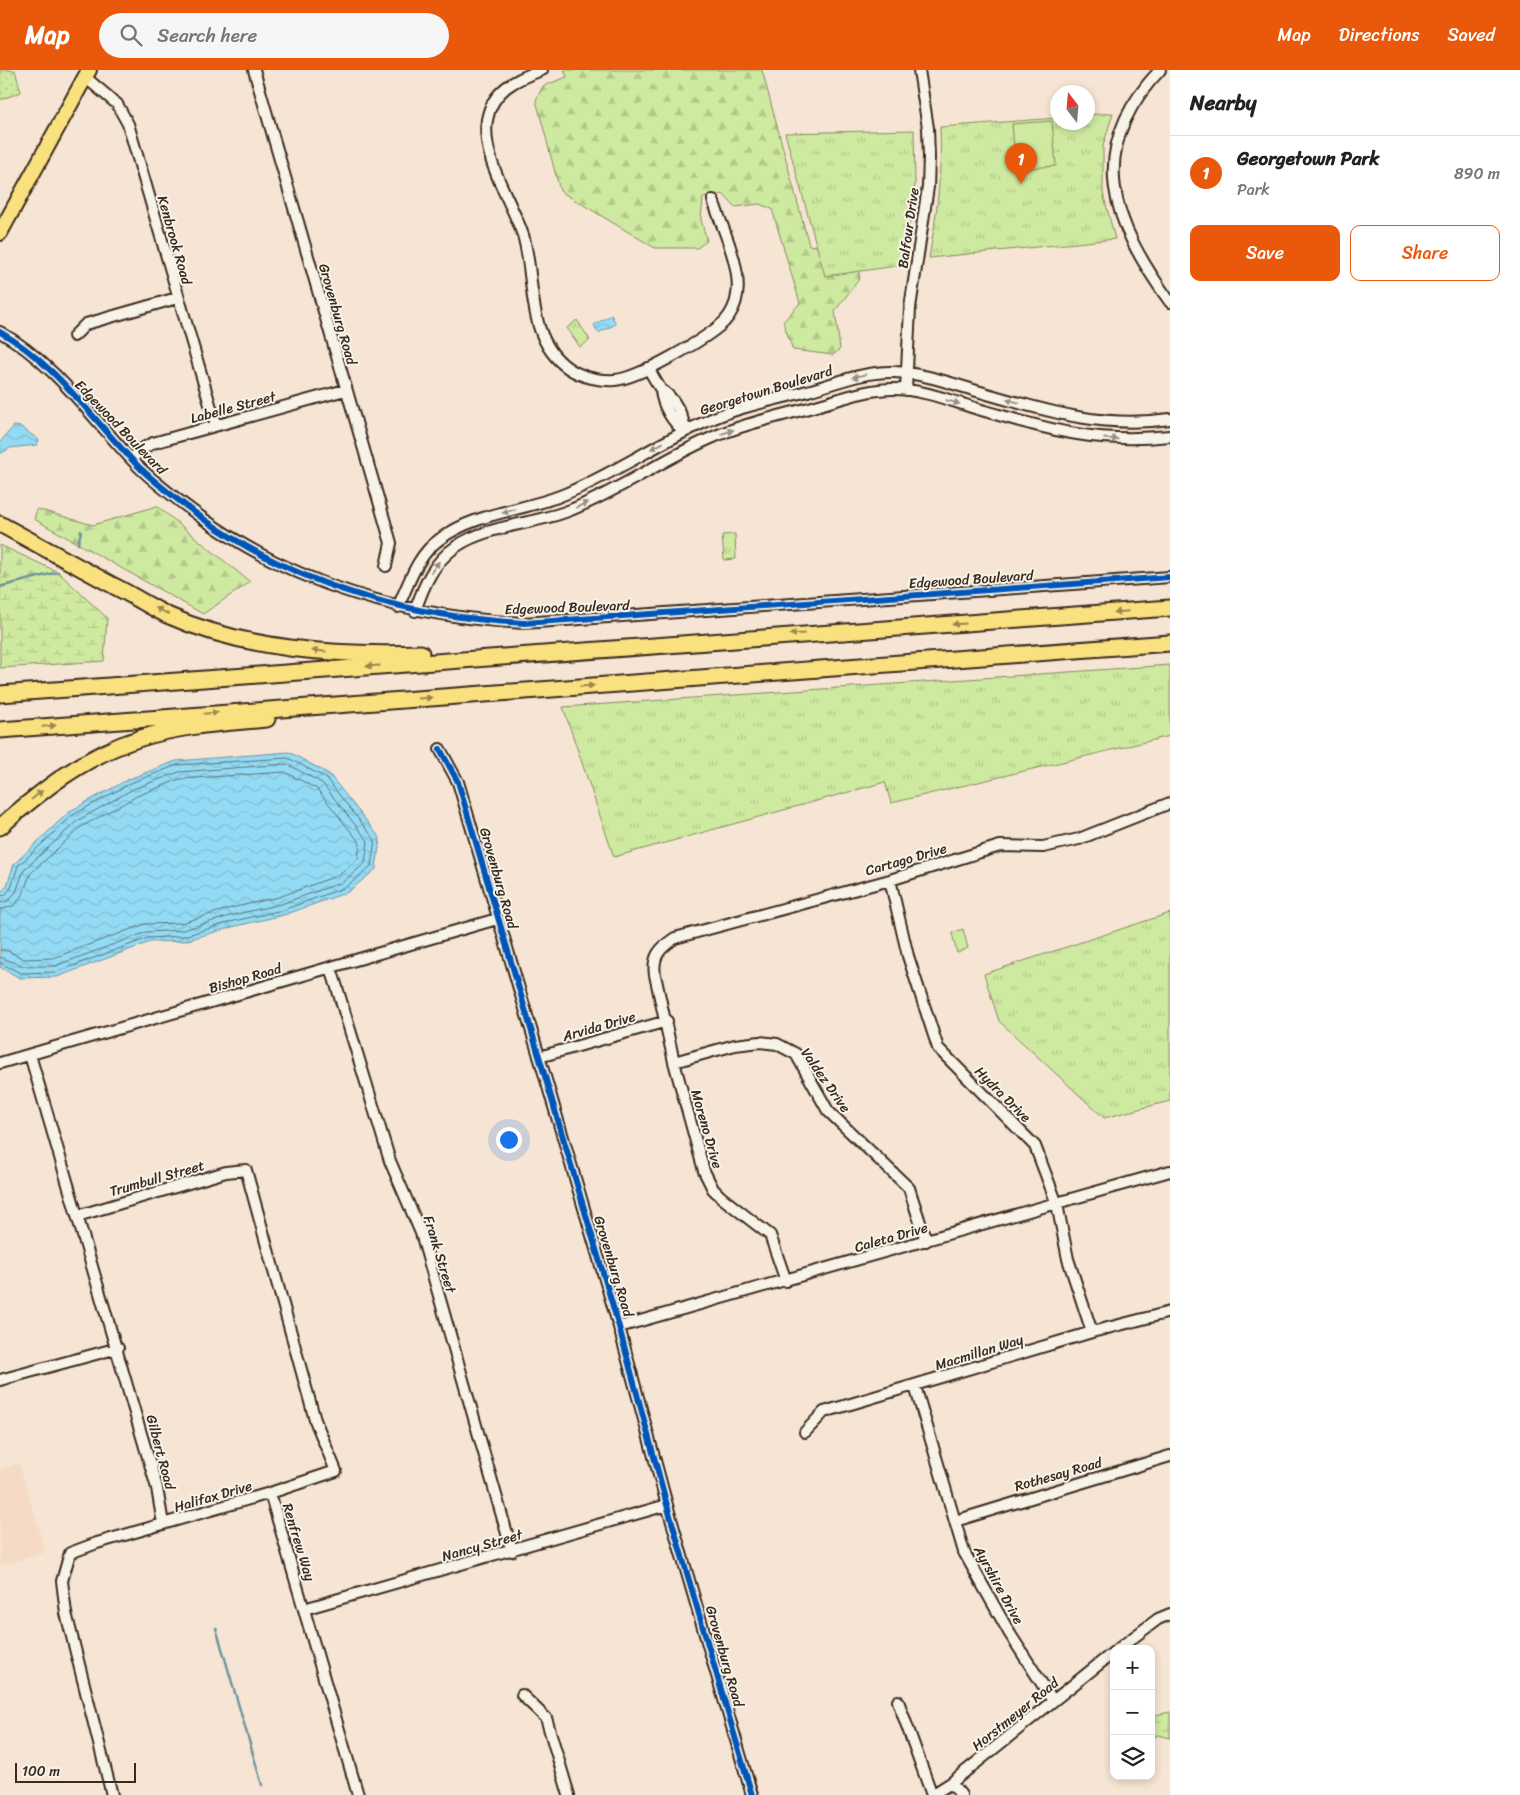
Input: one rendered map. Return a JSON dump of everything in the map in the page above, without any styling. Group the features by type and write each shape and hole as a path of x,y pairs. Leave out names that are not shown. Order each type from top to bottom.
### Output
{"highway":[{"path":"0,524 167,614 204,629 289,649 405,654 682,644"},
{"path":"0,694 1170,608"},
{"path":"0,730 1170,643"},
{"path":"0,827 61,777 108,750 142,737 186,728 346,711 358,703"}],"main road":[{"path":"0,233 87,73"}],"street":[{"name":"Grovenburg Road","path":"254,70 345,390 391,543 386,566"},
{"path":"542,70 510,83 499,94 489,114 487,137 495,171 523,237 531,291 544,335 556,358 569,368 583,376 615,380 636,374 711,332 726,320 734,308 738,283 736,268 713,200"},
{"name":"Balfour Drive","path":"906,390 910,308 928,187 929,165 928,128 919,70"},
{"path":"1160,70 1143,88 1131,106 1123,124 1117,144 1114,186 1123,225 1132,244 1143,264 1170,302"},
{"name":"Kenbrook Road","path":"87,73 117,104 128,124 177,298 216,425"},
{"path":"74,336 86,324 177,298"},
{"name":"Edgewood Boulevard","path":"0,332 21,344 44,364 132,459 188,508 240,543 310,579 353,595 415,611 483,621 524,623 1170,577"},
{"path":"648,368 661,390 668,394 684,422 685,431"},
{"name":"Georgetown Boulevard","path":"398,607 416,568 426,552 438,540 454,529 559,496 720,415 859,376 892,372 908,373 1083,419 1139,422 1170,419"},
{"name":"Labelle Street","path":"132,459 142,449 153,443 345,390"},
{"name":"Georgetown Boulevard","path":"415,611 424,585 433,569 443,557 459,544 484,534 566,512 587,503 692,447 729,431 863,393 906,390 1068,434 1117,440 1170,436"},
{"name":"Grovenburg Road","path":"440,749 458,782 619,1327 667,1505 752,1795"},
{"name":"Cartago Drive","path":"655,956 661,948 675,938 890,880 1000,846 1043,846 1079,839 1170,803"},
{"name":"Hydra Drive","path":"890,880 908,956 938,1048 1035,1146 1056,1204 1068,1258 1092,1332"},
{"name":"Bishop Road","path":"0,1063 497,919"},
{"name":"Moreno Drive","path":"655,956 655,976 674,1062 708,1182 721,1197 770,1235 786,1281"},
{"name":"Frank Street","path":"331,968 390,1161 421,1233 512,1551"},
{"name":"Arvida Drive","path":"538,1057 666,1021"},
{"name":"Valdez Drive","path":"674,1062 735,1045 760,1042 777,1044 796,1054 828,1111 909,1188 926,1241"},
{"name":"Gilbert Road","path":"30,1055 118,1348 157,1488 163,1524"},
{"name":"Trumbull Street","path":"77,1216 226,1172 246,1170"},
{"name":"Renfrew Way","path":"246,1170 315,1420 336,1471 270,1493 358,1795"},
{"name":"Caleta Drive","path":"619,1327 1170,1172"},
{"name":"Macmillan Way","path":"805,1432 824,1412 1092,1332 1170,1312"},
{"path":"0,1380 118,1348"},
{"name":"Ayrshire Drive","path":"915,1386 964,1552 984,1590 1053,1701"},
{"name":"Rothesay Road","path":"955,1521 1170,1456"},
{"name":"Halifax Drive","path":"163,1524 270,1493"},
{"name":"Nancy Street","path":"304,1609 512,1551 667,1505"},
{"path":"112,1795 66,1613 62,1586 63,1570 70,1553 80,1548 163,1524"},
{"path":"1123,1645 1158,1619 1170,1614"},
{"name":"Horstmeyer Road","path":"932,1795 951,1783 1110,1655"},
{"path":"522,1695 546,1718 569,1795"},
{"path":"898,1701 932,1795"},
{"path":"951,1783 961,1795"}],"shaded area":[{"path":"19,1463 46,1552 0,1566 0,1469"}],"green space":[{"path":"0,70 15,70 21,92 0,100"},
{"path":"564,70 762,70 809,245 854,252 860,278 835,311 840,349 833,355 793,350 783,322 800,303 772,209 759,204 735,207 723,194 703,198 701,220 707,241 697,248 655,248 560,191 536,100 543,86 567,77"},
{"path":"1113,113 1103,146 1103,193 1115,239 929,258 938,193 940,127 1050,119 1050,130 1095,130 1095,114"},
{"path":"1050,121 1050,130 1053,130 1056,166 1016,169 1012,124"},
{"path":"914,130 915,183 904,265 825,276 785,133"},
{"path":"577,320 590,340 580,347 567,328"},
{"path":"157,506 250,582 203,614 34,519 37,509 93,525"},
{"path":"735,534 736,559 724,560 722,535"},
{"path":"0,545 58,572 0,586"},
{"path":"58,572 107,618 104,661 0,668 0,586"},
{"path":"1170,665 1170,736 891,803 885,782 614,857 563,707"},
{"path":"1170,913 1170,1101 1104,1118 999,1021 984,974"},
{"path":"963,929 968,948 957,953 952,933"},
{"path":"1170,1712 1170,1738 1158,1735 1155,1737 1155,1715"}],"water":[{"path":"611,315 616,324 598,333 594,325"},
{"path":"14,426 21,427 39,440 37,445 10,448 0,454 0,442"},
{"path":"289,752 329,774 380,838 376,869 348,892 284,915 184,941 150,942 57,977 20,978 0,967 0,894 7,885 14,864 70,811 129,779 176,761"}],"waterway":[{"path":"78,544 81,531"},
{"path":"0,587 58,572"},
{"path":"216,1628 262,1785"}],"cycle path":[{"path":"0,332 40,360 140,468 205,520 279,564 317,580 357,594 439,614 481,620 524,623 1170,577"},
{"path":"440,749 458,782 619,1327 667,1505 752,1795"}],"place":[{"name":"Georgetown Park","path":"1021,184"}]}
